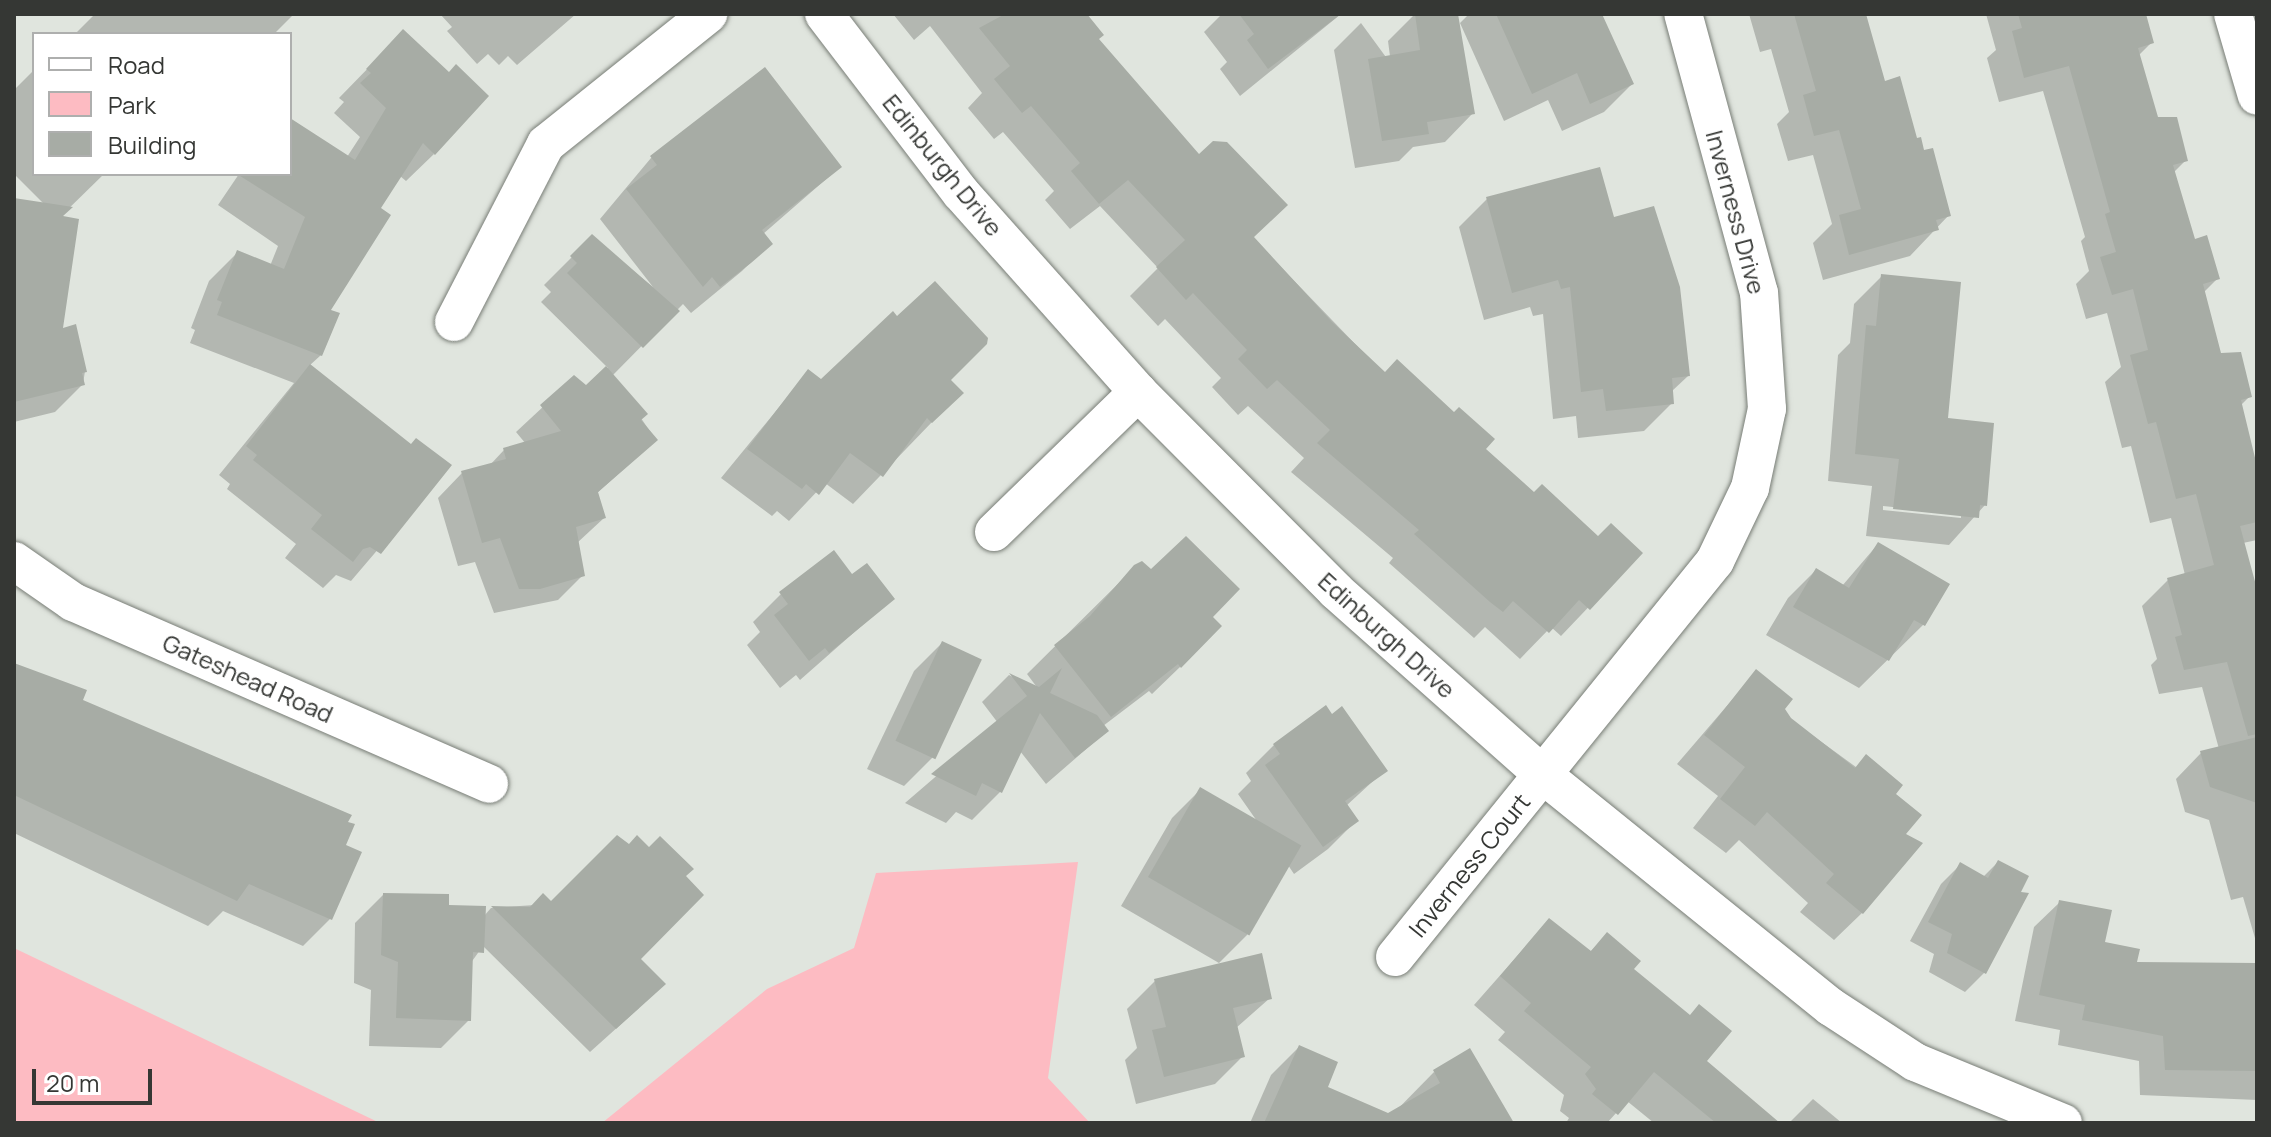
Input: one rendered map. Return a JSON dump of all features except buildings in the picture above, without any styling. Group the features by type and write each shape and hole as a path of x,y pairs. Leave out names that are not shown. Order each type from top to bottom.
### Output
{"street":[{"path":"454,322 546,144 708,14"},
{"name":"Edinburgh Drive","path":"824,14 961,193 1138,392 1336,591 1542,774 1831,1007 1915,1062 2063,1123"},
{"name":"Inverness Drive","path":"1542,774 1715,561 1750,488 1767,409 1759,293 1683,14"},
{"path":"2234,14 2257,96"},
{"path":"994,532 1138,392"},
{"name":"Gateshead Road","path":"14,561 73,602 489,784"},
{"name":"Inverness Court","path":"1395,957 1542,774"}],"green space":[{"path":"1078,862 1048,1078 1090,1123 602,1123 767,989 854,948 876,873"},
{"path":"14,948 380,1123 14,1123"}]}
